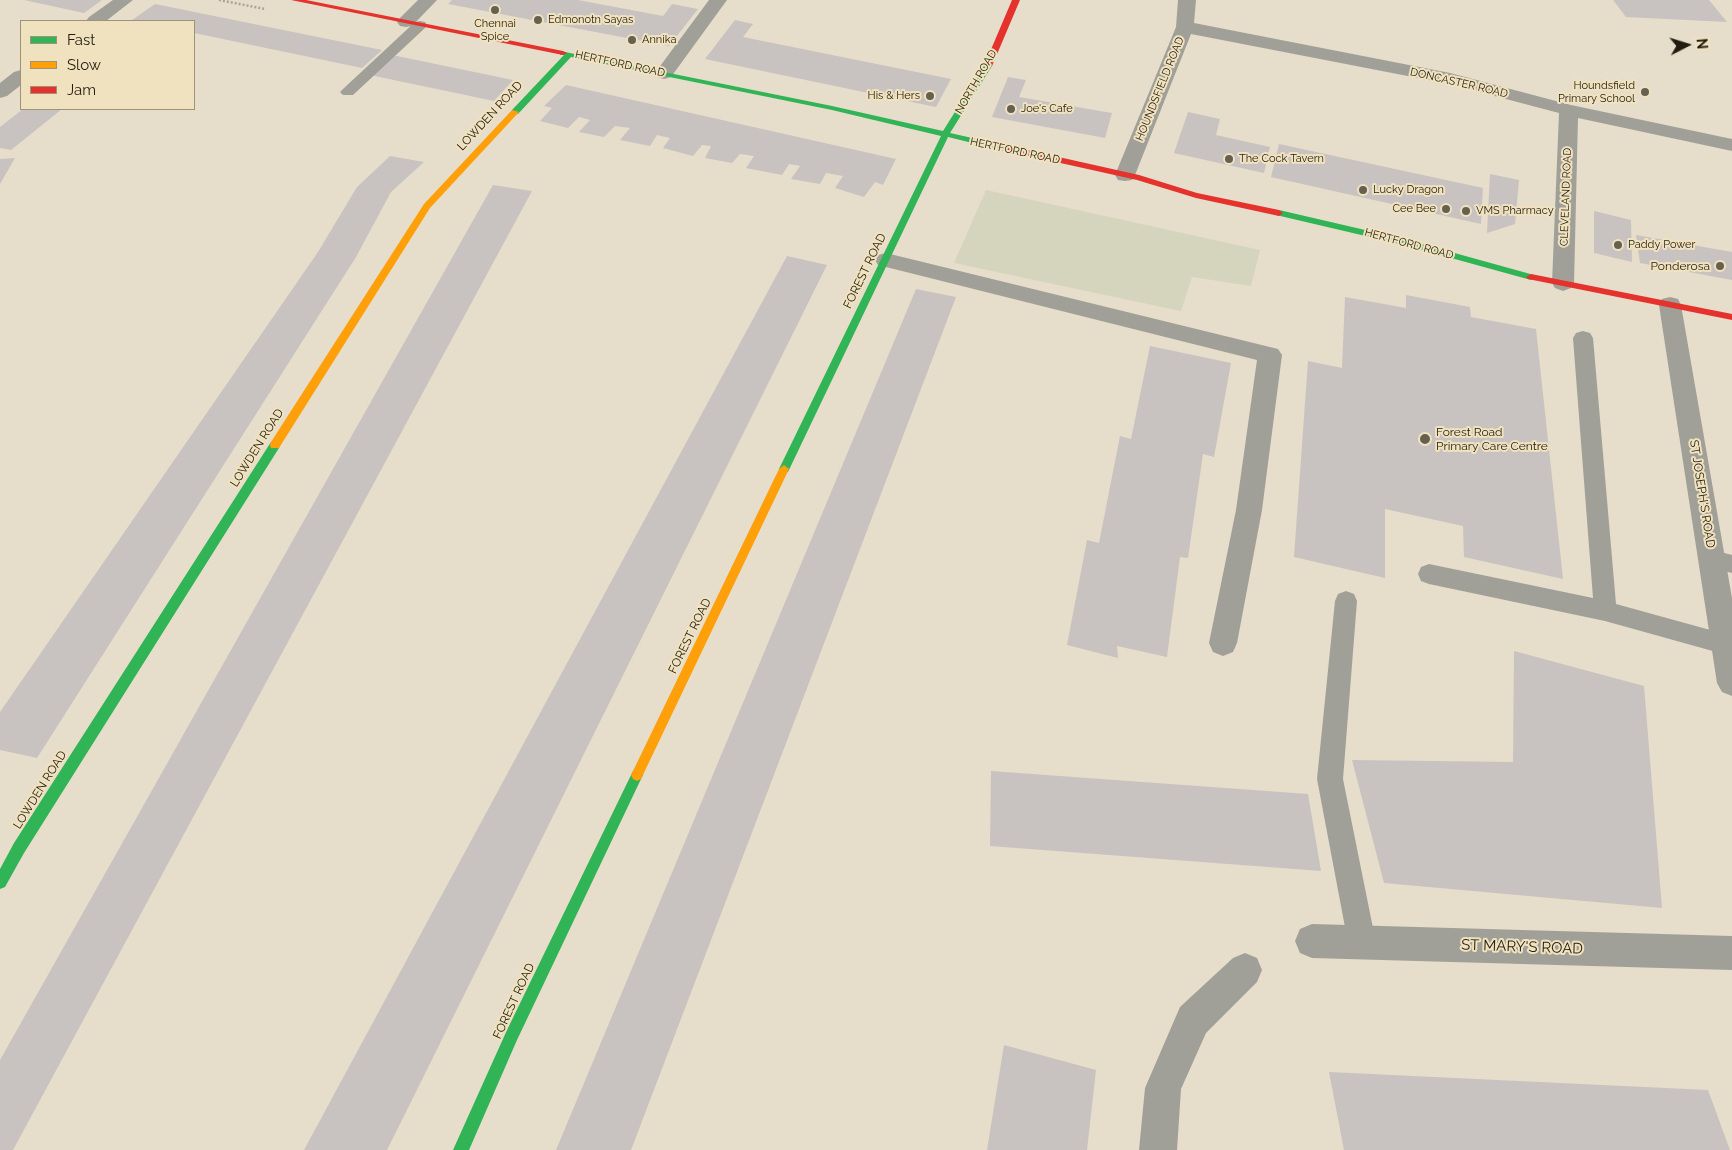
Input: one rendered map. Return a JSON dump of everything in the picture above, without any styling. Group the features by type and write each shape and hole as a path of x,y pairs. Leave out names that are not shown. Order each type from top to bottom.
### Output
{"street":[{"path":"96,20 124,0"},
{"name":"HERTFORD ROAD","path":"295,0 832,108 1125,175 1196,195 1404,242 1513,272 1732,317"},
{"path":"413,23 428,0"},
{"path":"664,73 718,0"},
{"name":"NORTH ROAD","path":"945,135 990,62 1016,0"},
{"name":"HOUNDSFIELD ROAD","path":"1125,175 1185,27 1187,0"},
{"name":"DONCASTER ROAD","path":"1185,27 1450,79 1569,110 1732,144"},
{"name":"LOWDEN ROAD","path":"0,882 19,848 427,206 568,54"},
{"path":"0,92 20,77"},
{"name":"CLEVELAND ROAD","path":"1563,283 1569,110"},
{"name":"FOREST ROAD","path":"462,1150 512,1035 945,135"},
{"path":"886,260 1270,355 1249,510 1223,643"},
{"name":"ST JOSEPH'S ROAD","path":"1670,305 1722,561 1727,645 1732,683"},
{"name":"ST MARY'S ROAD","path":"1312,942 1732,953"},
{"path":"1158,1150 1163,1088 1194,1020 1245,970"}],"lane":[{"path":"348,92 413,23"},
{"path":"1583,338 1605,611"},
{"path":"1429,574 1605,611 1727,645"},
{"path":"1346,601 1330,779 1362,943"}],"green space":[{"path":"986,190 1260,250 1251,286 1192,277 1181,311 954,263"}],"building":[{"path":"24,0 102,0 84,13"},
{"path":"452,0 578,0 663,16 672,4 698,9 669,46 448,4"},
{"path":"1613,0 1709,0 1727,22 1626,17"},
{"path":"155,4 382,50 362,68 195,33 195,20 132,20"},
{"path":"735,20 753,24 743,37 951,79 936,107 705,59"},
{"path":"392,55 513,80 494,101 370,75"},
{"path":"1008,77 1026,80 1019,97 1112,113 1105,138 992,117"},
{"path":"566,85 896,159 883,185 875,182 864,197 835,188 843,176 826,173 820,184 791,179 800,166 789,164 782,175 746,168 754,156 740,154 732,163 705,158 711,146 702,145 693,156 663,148 670,138 657,135 650,146 620,140 630,128 615,126 604,137 579,132 590,120 579,117 568,128 540,121 552,108 544,106"},
{"path":"22,110 61,110 11,150 0,148 0,127"},
{"path":"1188,112 1220,119 1216,135 1270,147 1264,173 1174,153"},
{"path":"1279,144 1483,188 1481,224 1271,177"},
{"path":"390,156 424,162 391,192 356,257 37,758 0,750 0,712 318,252 357,187"},
{"path":"15,158 0,184 0,159"},
{"path":"1490,174 1519,180 1515,224 1487,233"},
{"path":"493,185 532,191 13,1150 0,1150 0,1060"},
{"path":"1594,211 1631,220 1632,262 1594,253"},
{"path":"1636,235 1732,252 1732,280 1640,263"},
{"path":"787,256 827,265 387,1150 304,1150"},
{"path":"916,289 956,297 631,1150 556,1150"},
{"name":"Forest Road Primary Care Centre","path":"1406,295 1470,307 1471,317 1536,329 1563,579 1464,557 1463,526 1385,509 1385,578 1294,557 1308,361 1342,368 1345,297 1406,308"},
{"path":"1150,346 1231,363 1214,457 1203,454 1188,558 1180,557 1167,657 1117,646 1118,658 1067,645 1087,540 1099,543 1120,436 1131,439"},
{"path":"1514,651 1644,686 1662,908 1384,883 1352,760 1513,762"},
{"path":"991,771 1308,794 1321,871 990,846"},
{"path":"1004,1045 1096,1070 1087,1150 987,1150"},
{"path":"1329,1072 1708,1090 1730,1150 1344,1150"}],"traffic: fast":[{"path":"563,53 832,108 1005,148"},
{"path":"515,112 569,54"},
{"path":"784,469 945,135 988,66"},
{"path":"1279,213 1404,242 1531,277"},
{"path":"0,882 19,848 275,445"},
{"path":"461,1150 512,1035 637,775"}],"traffic: slow":[{"path":"275,445 427,206 515,112"},
{"path":"637,775 784,469"}],"traffic: jam":[{"path":"295,0 563,53"},
{"path":"988,66 1016,0"},
{"path":"1005,148 1139,178 1196,195 1279,213"},
{"path":"1531,277 1732,317"}],"place":[{"name":"Chennai Spice","path":"495,10"},
{"name":"Edmonotn Sayas","path":"538,20"},
{"name":"Annika","path":"632,40"},
{"name":"Houndsfield Primary School","path":"1645,92"},
{"name":"His & Hers","path":"930,96"},
{"name":"Joe's Cafe","path":"1011,109"},
{"name":"The Cock Tavern","path":"1229,159"},
{"name":"Lucky Dragon","path":"1363,190"},
{"name":"Cee Bee","path":"1446,209"},
{"name":"VMS Pharmacy","path":"1466,211"},
{"name":"Paddy Power","path":"1618,245"},
{"name":"Ponderosa","path":"1720,266"},
{"name":"Forest Road Primary Care Centre","path":"1425,439"}]}
